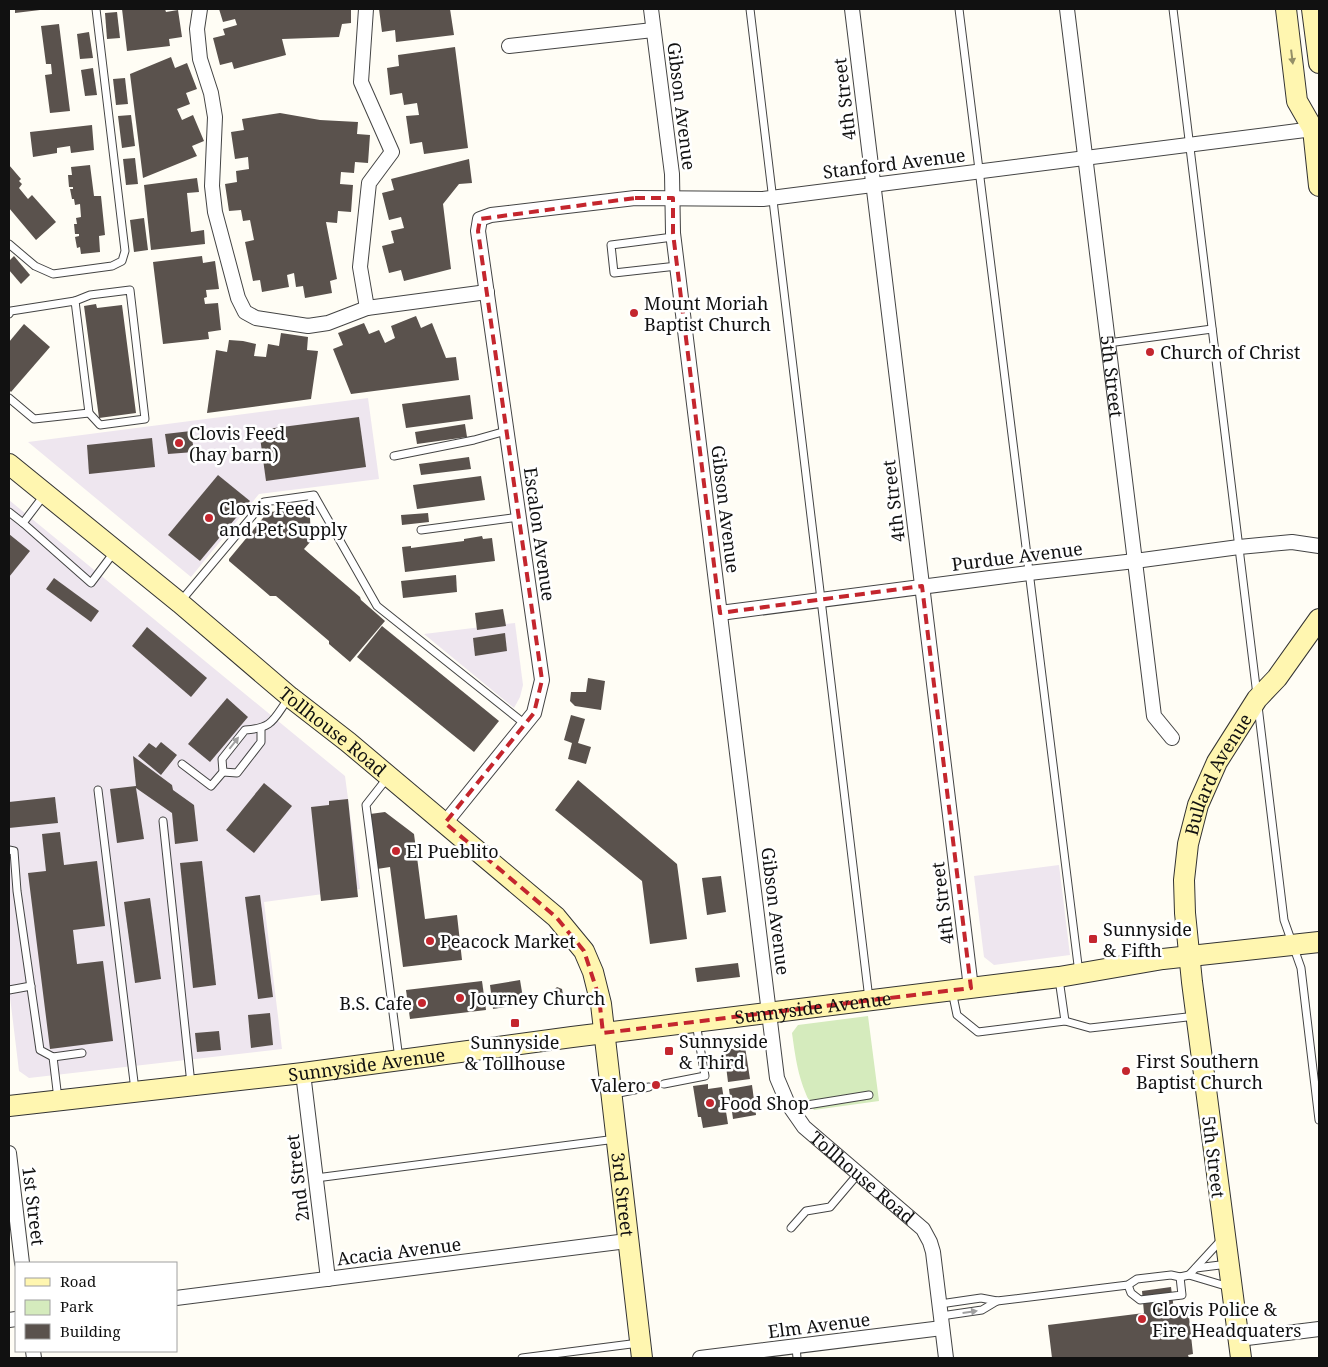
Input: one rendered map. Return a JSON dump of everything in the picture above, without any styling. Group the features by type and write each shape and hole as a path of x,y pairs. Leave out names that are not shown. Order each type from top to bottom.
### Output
{"main road":[{"path":"1286,9 1297,101 1316,121 1319,186"},
{"path":"1312,9 1319,63"},
{"name":"Tollhouse Road","path":"13,470 180,603 290,697 445,823 556,917 584,951 593,972 600,997 603,1033"},
{"name":"Bullard Avenue","path":"1189,956 1184,880 1188,844 1198,805 1217,762 1257,699 1277,678 1319,619"},
{"name":"Sunnyside Avenue","path":"9,1106 303,1073 399,1059 1079,974 1189,956 1319,942"},
{"name":"5th Street","path":"1189,956 1240,1349"},
{"name":"3rd Street","path":"603,1033 641,1351"}],"street":[{"path":"200,9 198,29 200,59 211,93 215,118 212,186 214,212 238,298 245,312 256,318 308,326 328,323 367,308 487,292"},
{"path":"366,9 362,82 392,152 369,183 360,267 367,308"},
{"name":"Gibson Avenue","path":"651,9 672,174 673,237 770,1013"},
{"name":"4th Street","path":"852,9 922,586 962,989"},
{"name":"5th Street","path":"1067,9 1154,716 1172,738"},
{"path":"509,46 653,30"},
{"name":"Stanford Avenue","path":"480,219 491,215 635,198 771,198 1190,145 1316,121"},
{"name":"Escalon Avenue","path":"445,823 534,712 542,680 478,231 480,219"},
{"name":"Purdue Avenue","path":"720,613 1239,547 1292,542 1319,546"},
{"name":"Tollhouse Road","path":"770,1013 777,1078 791,1111 804,1127 923,1229 933,1252 941,1316"},
{"name":"2nd Street","path":"303,1073 328,1279"},
{"name":"1st Street","path":"9,1153 22,1262"},
{"name":"Acacia Avenue","path":"178,1298 627,1241"},
{"path":"941,1316 946,1358"},
{"name":"Elm Avenue","path":"700,1358 797,1352 941,1316"},
{"path":"1240,1349 1319,1329"}],"lane":[{"path":"9,244 35,266 53,274 112,266 122,261 125,251 96,9"},
{"path":"750,9 771,198 870,1001"},
{"path":"959,9 1079,974"},
{"path":"1173,9 1284,920 1301,968 1319,1120"},
{"path":"673,237 611,245 614,273 677,266"},
{"path":"10,311 75,301 90,295 130,290 146,419 100,425 89,414 75,301"},
{"path":"1108,342 1212,329"},
{"path":"9,398 34,419 89,414"},
{"path":"394,456 474,440 506,431"},
{"path":"23,523 45,494"},
{"path":"180,603 264,502 314,495 377,606 525,724"},
{"path":"9,512 91,582 115,551"},
{"path":"421,530 519,517"},
{"path":"182,764 211,786 223,772 222,759 245,730 261,729 271,723 290,697"},
{"path":"223,772 237,773 261,742 261,729"},
{"path":"388,776 366,805 399,1059"},
{"path":"98,790 136,1091"},
{"path":"163,821 191,1085"},
{"path":"9,850 14,851 13,891 31,986 40,1050 53,1057 82,1053"},
{"path":"1059,976 1065,1021"},
{"path":"9,990 31,986"},
{"path":"962,989 957,1015 978,1032 1065,1021 1090,1028 1196,1016"},
{"path":"664,1084 705,1076 696,1022"},
{"path":"53,1057 58,1100"},
{"path":"611,1094 649,1087"},
{"path":"791,1111 806,1105 869,1095"},
{"path":"316,1178 616,1139"},
{"path":"792,1228 806,1211 830,1208 858,1174"},
{"path":"1188,1275 1224,1235"},
{"path":"1196,1268 1228,1264"},
{"path":"941,1316 981,1298 997,1301 1128,1285 1136,1279 1171,1275 1188,1275 1231,1288"},
{"path":"1128,1285 1131,1293 1140,1300 1182,1295 1180,1276"},
{"path":"941,1316 982,1310 997,1301"},
{"path":"522,1358 641,1351"}],"highlighted area":[{"path":"635,198 673,198 673,233 720,613 922,586 971,988 603,1033 599,997 584,951 556,917 445,823 534,713 542,680 478,231 480,219"}],"shaded area":[{"path":"368,398 379,479 259,494 191,577 28,442"},
{"path":"9,500 345,776 360,889 264,902 282,1049 29,1078 19,1071 9,989"},
{"path":"515,623 523,685 520,697 514,708 424,634"},
{"path":"1059,865 1070,955 994,965 984,957 974,876"}],"green space":[{"path":"868,1016 879,1101 814,1110 802,1082 792,1033 798,1025"}],"building":[{"path":"15,9 40,9 40,10 15,13"},
{"path":"122,9 165,9 166,12 178,10 182,37 169,39 170,46 127,51"},
{"path":"219,9 351,9 351,23 342,24 339,37 282,39 286,55 234,69 232,62 220,65 213,38 225,35 223,29 237,25 235,19 223,22"},
{"path":"379,9 450,9 454,35 396,42 395,30 382,32"},
{"path":"117,12 120,38 107,39 105,13"},
{"path":"59,24 70,111 50,113 45,75 52,74 51,64 46,64 41,26"},
{"path":"89,32 93,58 80,59 77,34"},
{"path":"455,47 468,148 424,154 422,142 410,144 406,116 419,115 417,103 404,105 402,93 390,95 387,68 399,66 398,55"},
{"path":"171,57 175,68 187,63 197,89 186,93 190,104 177,109 182,120 193,115 204,141 192,146 197,156 143,178 130,74"},
{"path":"93,68 97,95 85,96 81,70"},
{"path":"125,78 128,104 116,105 113,79"},
{"path":"280,113 320,120 358,122 357,134 370,135 368,163 355,162 354,173 341,172 340,184 353,185 351,212 338,211 337,223 326,222 337,279 330,281 332,293 305,298 303,286 296,287 294,273 287,275 289,287 262,292 260,280 253,281 245,242 254,240 250,220 243,221 241,210 229,211 225,184 237,182 236,171 249,169 248,157 235,159 231,132 244,130 242,119"},
{"path":"131,115 135,146 122,148 118,116"},
{"path":"92,125 94,150 71,153 70,146 57,148 57,153 33,157 30,132"},
{"path":"135,158 138,184 126,185 123,159"},
{"path":"469,159 472,183 459,184 443,204 451,269 404,281 401,270 389,273 382,246 394,243 391,231 404,228 401,217 389,220 382,193 394,190 391,179"},
{"path":"9,165 21,179 19,181 22,184 19,188 28,199 32,195 56,222 36,240 9,208"},
{"path":"90,165 94,196 101,196 105,235 99,236 100,252 81,254 80,247 77,248 75,237 79,236 79,234 75,234 74,224 77,224 76,218 81,217 80,204 75,205 74,199 72,199 70,189 73,189 73,187 69,187 68,175 72,175 71,167"},
{"path":"197,178 199,192 187,193 191,232 204,230 205,244 151,250 144,185"},
{"path":"144,218 148,250 134,252 130,220"},
{"path":"14,256 30,275 21,284 9,270 9,261"},
{"path":"202,256 203,263 215,261 219,289 206,290 207,297 204,298 205,304 218,303 221,330 208,332 209,339 163,344 153,262"},
{"path":"96,304 97,308 122,305 136,413 99,418 84,306"},
{"path":"416,316 421,328 432,323 446,358 456,357 459,380 351,394 333,349 343,345 338,333 364,323 369,334 379,330 385,343 395,338 391,326"},
{"path":"24,324 50,347 11,392 9,390 9,342"},
{"path":"281,333 308,337 307,350 318,351 311,399 207,413 216,350 227,352 229,340 243,341 256,344 254,356 266,357 268,344 279,346"},
{"path":"470,395 473,419 406,428 402,404"},
{"path":"359,417 366,467 266,481 259,430"},
{"path":"465,424 467,437 417,444 415,432"},
{"name":"Clovis Feed (hay barn)","path":"191,431 194,452 168,454 165,434"},
{"path":"152,438 155,467 89,474 87,445"},
{"path":"469,457 471,469 421,475 419,464"},
{"name":"Clovis Feed and Pet Supply","path":"218,475 250,501 200,561 168,535"},
{"path":"481,476 485,500 417,509 413,485"},
{"path":"301,510 310,518 311,541 304,549 385,621 350,662 329,644 329,641 276,596 270,596 229,561 268,512"},
{"path":"428,513 429,522 402,525 401,515"},
{"path":"9,534 30,551 9,577"},
{"path":"482,536 483,539 492,538 495,561 405,572 402,547 411,546 411,548 464,541 464,539"},
{"path":"456,575 457,592 403,598 401,581"},
{"path":"54,578 99,611 91,622 46,589"},
{"path":"503,609 506,626 477,630 475,613"},
{"path":"382,626 499,721 474,752 357,657"},
{"path":"147,627 207,678 191,697 132,646"},
{"path":"505,633 507,651 475,656 473,638"},
{"path":"588,678 605,681 601,710 575,706 570,701 571,692 586,692"},
{"path":"227,698 248,717 210,762 188,744"},
{"path":"571,715 585,719 578,743 591,747 586,764 568,759 572,743 564,740"},
{"path":"161,742 177,755 161,775 138,756 149,743 156,748"},
{"path":"133,756 172,785 173,790 194,805 198,841 175,844 172,813 136,788 144,839 117,843 110,789 136,786"},
{"path":"578,780 677,864 687,939 650,944 642,881 555,810"},
{"path":"264,783 292,806 254,853 226,830"},
{"path":"55,797 58,823 9,828 9,802"},
{"path":"348,799 358,897 321,901 311,807 329,805 329,801"},
{"path":"385,812 414,834 425,919 457,915 462,960 403,967 390,867 377,869 370,814"},
{"path":"60,832 64,865 97,861 105,926 73,930 77,964 103,961 113,1041 50,1049 28,873 46,871 42,834"},
{"path":"202,861 216,985 193,988 180,863"},
{"path":"721,876 726,912 707,915 702,878"},
{"path":"260,895 273,997 258,999 245,897"},
{"path":"150,898 161,979 135,983 124,902"},
{"path":"738,963 740,977 697,982 695,968"},
{"path":"520,980 524,1004 493,1009 490,985"},
{"name":"Journey Church","path":"482,981 486,1010 410,1019 406,990"},
{"path":"557,987 562,989 563,995 559,997 554,995 553,991"},
{"path":"270,1013 273,1045 251,1048 248,1015"},
{"path":"219,1031 221,1050 197,1052 195,1033"},
{"path":"745,1047 750,1079 728,1082 724,1050"},
{"name":"Food Shop","path":"708,1084 708,1089 722,1087 728,1124 703,1128 701,1117 698,1117 693,1086"},
{"path":"752,1085 756,1115 733,1119 729,1089"},
{"name":"Clovis Police & Fire Headquaters","path":"1171,1287 1174,1310 1188,1308 1193,1354 1188,1355 1189,1358 1052,1358 1048,1325 1144,1313 1142,1291"}],"place":[{"name":"Mount Moriah Baptist Church","path":"634,313"},
{"name":"Church of Christ","path":"1150,352"},
{"name":"Clovis Feed (hay barn)","path":"179,443"},
{"name":"Clovis Feed and Pet Supply","path":"209,518"},
{"name":"El Pueblito","path":"396,851"},
{"name":"Sunnyside & Fifth","path":"1093,939"},
{"name":"Peacock Market","path":"430,941"},
{"name":"Journey Church","path":"460,998"},
{"name":"B.S. Cafe","path":"422,1003"},
{"name":"Sunnyside & Tollhouse","path":"515,1023"},
{"name":"Sunnyside & Third","path":"669,1051"},
{"name":"First Southern Baptist Church","path":"1126,1071"},
{"name":"Valero","path":"656,1085"},
{"name":"Food Shop","path":"710,1103"},
{"name":"Clovis Police & Fire Headquaters","path":"1142,1319"}]}
